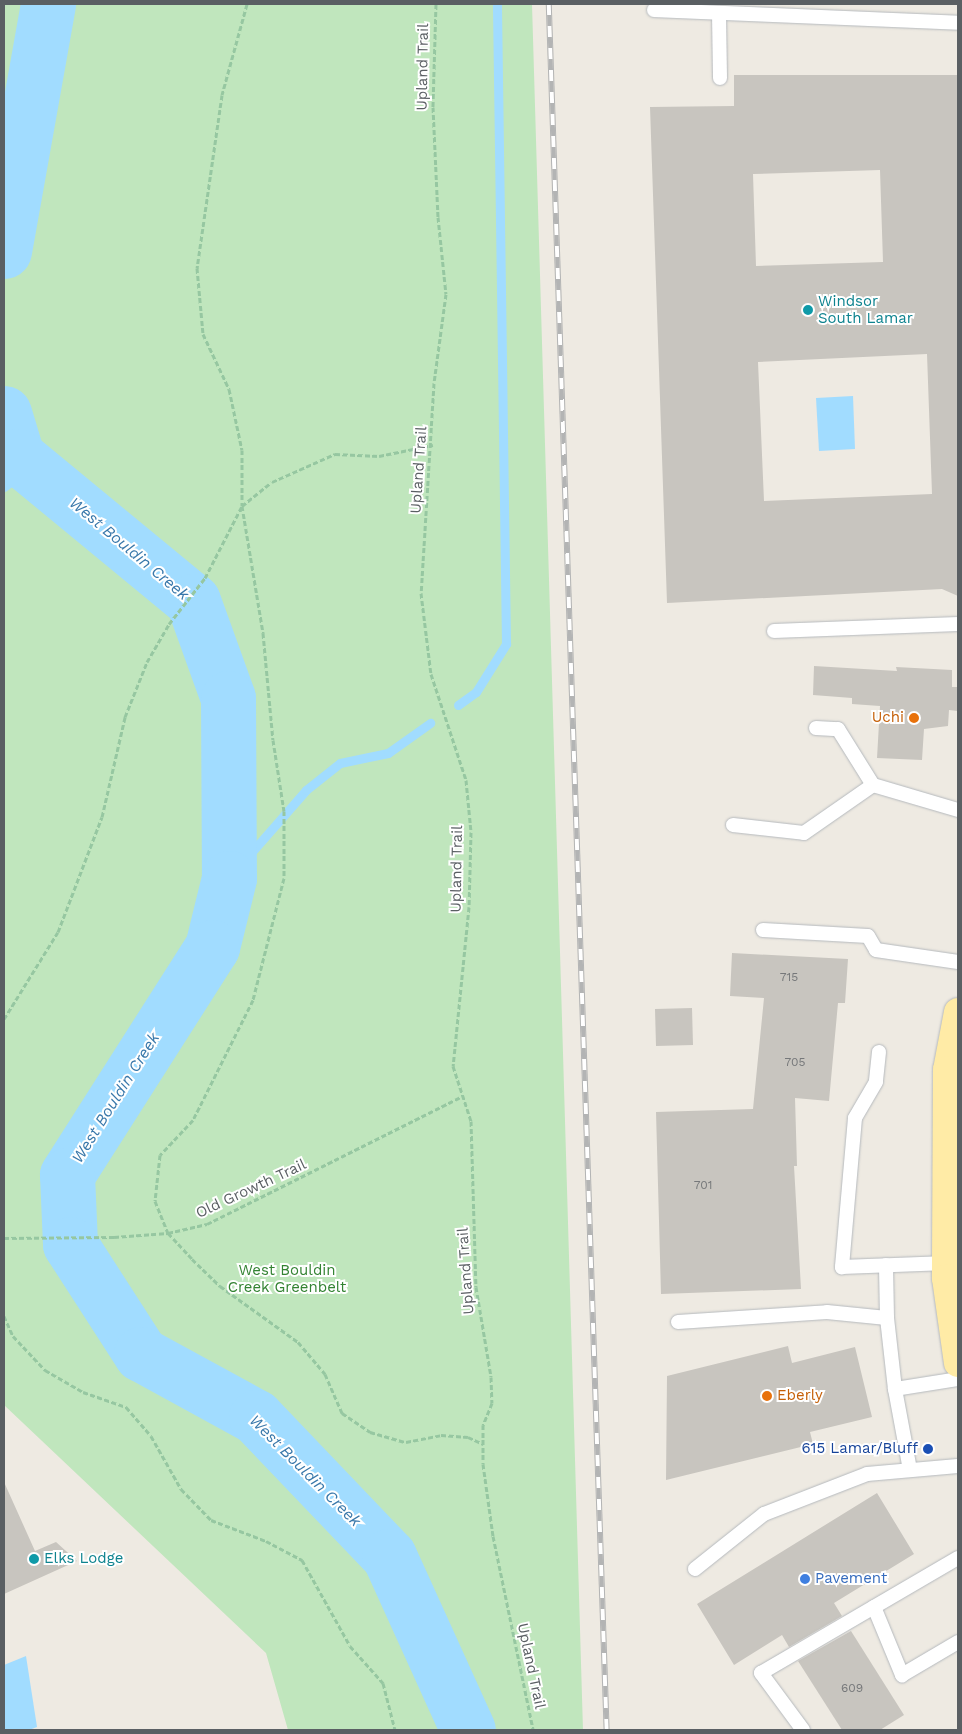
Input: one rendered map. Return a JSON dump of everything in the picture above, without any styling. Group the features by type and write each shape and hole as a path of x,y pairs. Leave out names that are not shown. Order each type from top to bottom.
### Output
{"main road":[{"path":"958,1012 947,1070 946,1263 958,1363"}],"lane":[{"path":"654,10 958,23"},
{"path":"719,14 720,78"},
{"path":"774,630 958,624"},
{"path":"816,728 838,729 873,785 958,810"},
{"path":"733,825 804,833 873,785"},
{"path":"763,930 868,936 876,950 958,962"},
{"path":"878,1052 876,1082 855,1118 842,1267 946,1263"},
{"path":"886,1265 887,1318 895,1389 910,1470"},
{"path":"678,1322 827,1312 887,1318"},
{"path":"895,1389 958,1379"},
{"path":"695,1569 764,1514 866,1474 958,1466"},
{"path":"803,1730 761,1673 958,1558"},
{"path":"874,1608 902,1675 958,1642"}],"path":[{"path":"247,4 222,95 197,268 203,334 229,389 242,450 242,506 263,633 273,740 284,811 284,878 253,1000 193,1120 160,1155 155,1201 168,1233 220,1286 298,1342 325,1374 342,1413 370,1432 406,1442 441,1435 468,1438 483,1444"},
{"name":"Upland Trail","path":"436,4 433,107 438,217 446,294 434,383 432,445 421,593 431,674 466,780 471,832 469,907 453,1066 461,1096 471,1121 476,1287 491,1377 492,1403 483,1425 483,1444 493,1536 533,1730"},
{"path":"4,1019 58,932 102,817 125,717 147,662 169,624 205,578 242,506 272,482 335,454 379,456 432,445"},
{"name":"Old Growth Trail","path":"4,1238 55,1240 168,1233 207,1224 461,1096"},
{"path":"4,1316 13,1336 45,1370 83,1392 126,1407 151,1436 180,1489 210,1520 266,1541 302,1560 350,1646 383,1683 394,1730"}],"green space":[{"name":"West Bouldin Creek Greenbelt","path":"4,4 532,4 583,1730 288,1730 266,1653 4,1405"}],"water":[{"path":"853,396 855,449 819,451 816,398"},
{"path":"26,1656 37,1727 29,1730 4,1730 4,1665"}],"building":[{"name":"Windsor South Lamar","path":"734,75 958,75 958,596 942,589 667,603 650,107 734,106","holes":["880,170 883,262 756,266 753,174","927,354 932,494 764,501 758,362"]},
{"name":"Uchi","path":"814,666 897,671 896,667 952,670 952,687 958,687 958,711 949,710 948,726 924,729 922,760 877,758 880,706 852,704 852,698 813,695"},
{"path":"732,953 848,959 845,1003 838,1003 829,1101 795,1098 797,1166 794,1166 801,1289 661,1294 656,1112 753,1109 764,998 730,996"},
{"path":"692,1008 693,1045 656,1046 655,1009"},
{"name":"Eberly","path":"788,1346 792,1363 855,1347 872,1417 810,1432 813,1444 666,1480 667,1376"},
{"name":"Elks Lodge","path":"4,1482 35,1551 56,1542 77,1561 4,1594"},
{"path":"877,1493 914,1554 834,1603 842,1616 789,1647 782,1635 734,1665 697,1604"},
{"path":"851,1631 904,1715 880,1730 842,1730 798,1661"}],"waterway":[{"name":"West Bouldin Creek","path":"4,251 48,4"},
{"path":"458,705 476,692 506,644 497,4"},
{"name":"West Bouldin Creek","path":"4,413 17,456 193,601 228,698 229,878 212,947 67,1175 70,1244 141,1354 256,1417 389,1556 468,1730"},
{"path":"4,487 30,467"},
{"path":"229,878 306,790 340,763 388,753 430,723"}],"railway":[{"path":"549,4 607,1730"}],"place":[{"name":"Windsor South Lamar","path":"808,310"},
{"name":"Uchi","path":"914,718"},
{"name":"Eberly","path":"767,1396"},
{"name":"615 Lamar/Bluff","path":"928,1449"},
{"name":"Elks Lodge","path":"34,1559"},
{"name":"Pavement","path":"805,1579"}]}
